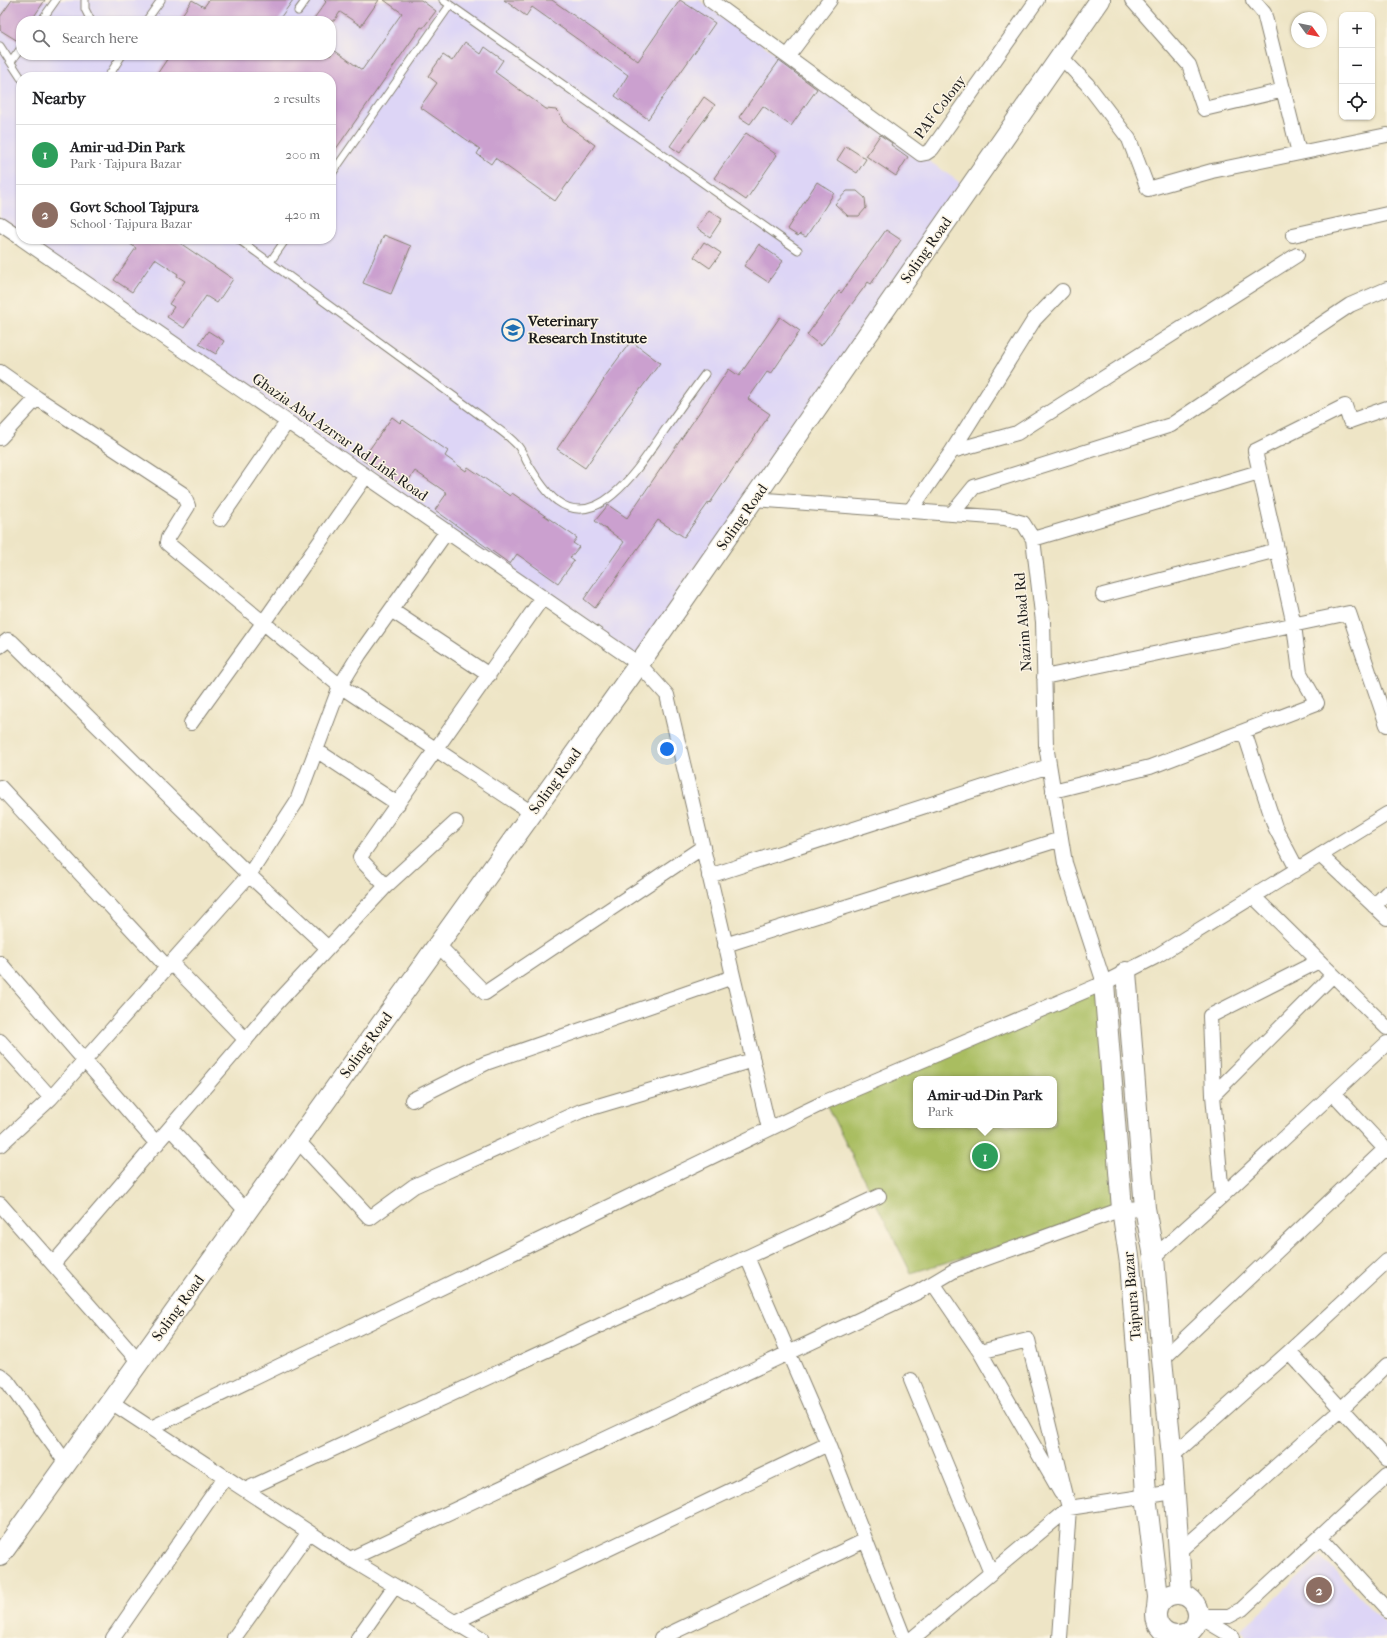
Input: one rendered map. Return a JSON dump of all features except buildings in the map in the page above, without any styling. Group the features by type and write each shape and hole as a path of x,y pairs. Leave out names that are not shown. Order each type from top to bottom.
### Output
{"street":[{"name":"PAF Colony","path":"710,0 921,154 932,149 1037,0"},
{"path":"788,56 830,0"},
{"name":"Soling Road","path":"0,1556 639,664 1100,0"},
{"path":"1132,0 1189,65 1204,109 1284,90"},
{"path":"1253,0 1264,13 1299,153"},
{"path":"1061,57 1087,84 1129,139 1148,189 1212,171 1387,135"},
{"path":"1293,235 1387,214"},
{"name":"Ghazia Abd Azrrar Rd Link Road","path":"0,224 16,235"},
{"name":"Ghazia Abd Azrrar Rd Link Road","path":"28,244 639,664 667,695 769,1129"},
{"path":"952,451 1017,433 1297,255"},
{"path":"952,514 974,487 1171,425 1350,305 1387,288"},
{"path":"910,511 952,451 1034,320 1062,291"},
{"path":"0,372 183,494 188,506 168,538 167,543 263,623 340,686 532,813"},
{"path":"0,438 37,398"},
{"path":"1053,791 1150,767 1317,703 1300,673 1294,625 1255,452 1345,406 1350,421 1387,408"},
{"path":"220,519 287,422"},
{"path":"1033,539 1259,472"},
{"path":"191,723 366,476"},
{"name":"Nazim Abad Rd","path":"754,499 1004,518 1022,523 1033,539 1043,622 1046,745 1065,863 1104,983"},
{"path":"0,1145 51,1098 249,875 297,801 340,686 390,610 447,531"},
{"path":"1103,595 1277,550"},
{"path":"386,886 360,858 543,597"},
{"path":"390,610 489,675"},
{"path":"1044,676 1349,613 1387,725"},
{"path":"0,646 5,641 12,642 249,875 328,948"},
{"path":"1244,731 1275,827 1297,869"},
{"path":"316,750 398,804"},
{"path":"709,876 1049,766"},
{"path":"0,787 169,965 246,1040"},
{"path":"151,1428 825,1102 1104,983 1155,957 1387,814"},
{"path":"53,1264 246,1040 328,948 386,886 456,822"},
{"path":"725,945 1061,838"},
{"path":"438,945 485,993 702,847"},
{"path":"1320,855 1387,918"},
{"path":"1374,906 1387,893"},
{"path":"1253,896 1387,1028"},
{"path":"1222,1196 1213,1095 1210,1016 1320,961"},
{"path":"0,963 157,1144"},
{"name":"Tajpura Bazar","path":"1126,972 1145,1208 1154,1257 1162,1360 1172,1456 1182,1594"},
{"path":"1213,1095 1333,975"},
{"path":"412,1100 486,1063 733,977"},
{"name":"Tajpura Bazar","path":"1104,983 1122,1209 1130,1263 1146,1495 1158,1597 1159,1624"},
{"path":"0,1041 51,1098"},
{"path":"1154,1257 1387,1043"},
{"path":"298,1141 370,1218 414,1186 581,1111 752,1060"},
{"path":"1162,1360 1386,1150 1333,1093"},
{"path":"170,1128 247,1212"},
{"path":"245,1490 879,1196"},
{"path":"0,1204 139,1362"},
{"path":"350,1559 918,1292 956,1270 1122,1209 1145,1208"},
{"path":"747,1257 828,1444 904,1638"},
{"path":"1172,1456 1387,1261"},
{"path":"933,1283 980,1352 1069,1508"},
{"path":"980,1352 1028,1340 1069,1508 1057,1636"},
{"path":"1288,1352 1387,1459"},
{"path":"1178,1553 1342,1410 1387,1365"},
{"path":"911,1380 991,1573"},
{"path":"2,1381 66,1464"},
{"path":"111,1402 350,1559 481,1638"},
{"path":"455,1622 828,1444"},
{"path":"1198,1616 1224,1617 1236,1614 1321,1538 1387,1475"},
{"path":"113,1638 225,1477"},
{"path":"913,1638 1069,1508 1146,1495 1174,1492"},
{"path":"234,1638 309,1532"},
{"path":"1321,1538 1384,1602"},
{"path":"661,1638 866,1540"},
{"path":"358,1638 395,1586"},
{"path":"1182,1594 1194,1602 1197,1608 1198,1616 1193,1628 1185,1636 1170,1634 1159,1624 1167,1596 1182,1594"},
{"path":"1198,1616 1225,1632 1232,1638"}],"lane":[{"path":"45,16 56,0"},
{"path":"85,0 85,9 88,16"},
{"path":"150,16 161,0"},
{"path":"298,11 306,0"},
{"path":"336,168 447,2 798,250"},
{"path":"0,46 17,72"},
{"path":"11,62 16,55"},
{"path":"111,72 119,60"},
{"path":"245,244 479,414 517,444 542,484 556,500 570,507 582,509 599,504 613,494 633,474 705,374"},
{"path":"270,262 283,244"}],"shaded area":[{"name":"Veterinary Research Institute","path":"0,0 699,0 969,189 639,664 29,244 336,244 336,72 16,72 16,235 0,224"},
{"path":"1321,1556 1387,1625 1387,1638 1248,1638 1241,1630"}],"green space":[{"path":"1104,983 1122,1209 911,1273 825,1102"}],"place":[{"name":"Veterinary Research Institute","path":"513,330"},
{"name":"Amir-ud-Din Park","path":"985,1156"},
{"name":"Govt School Tajpura","path":"1319,1590"}]}
